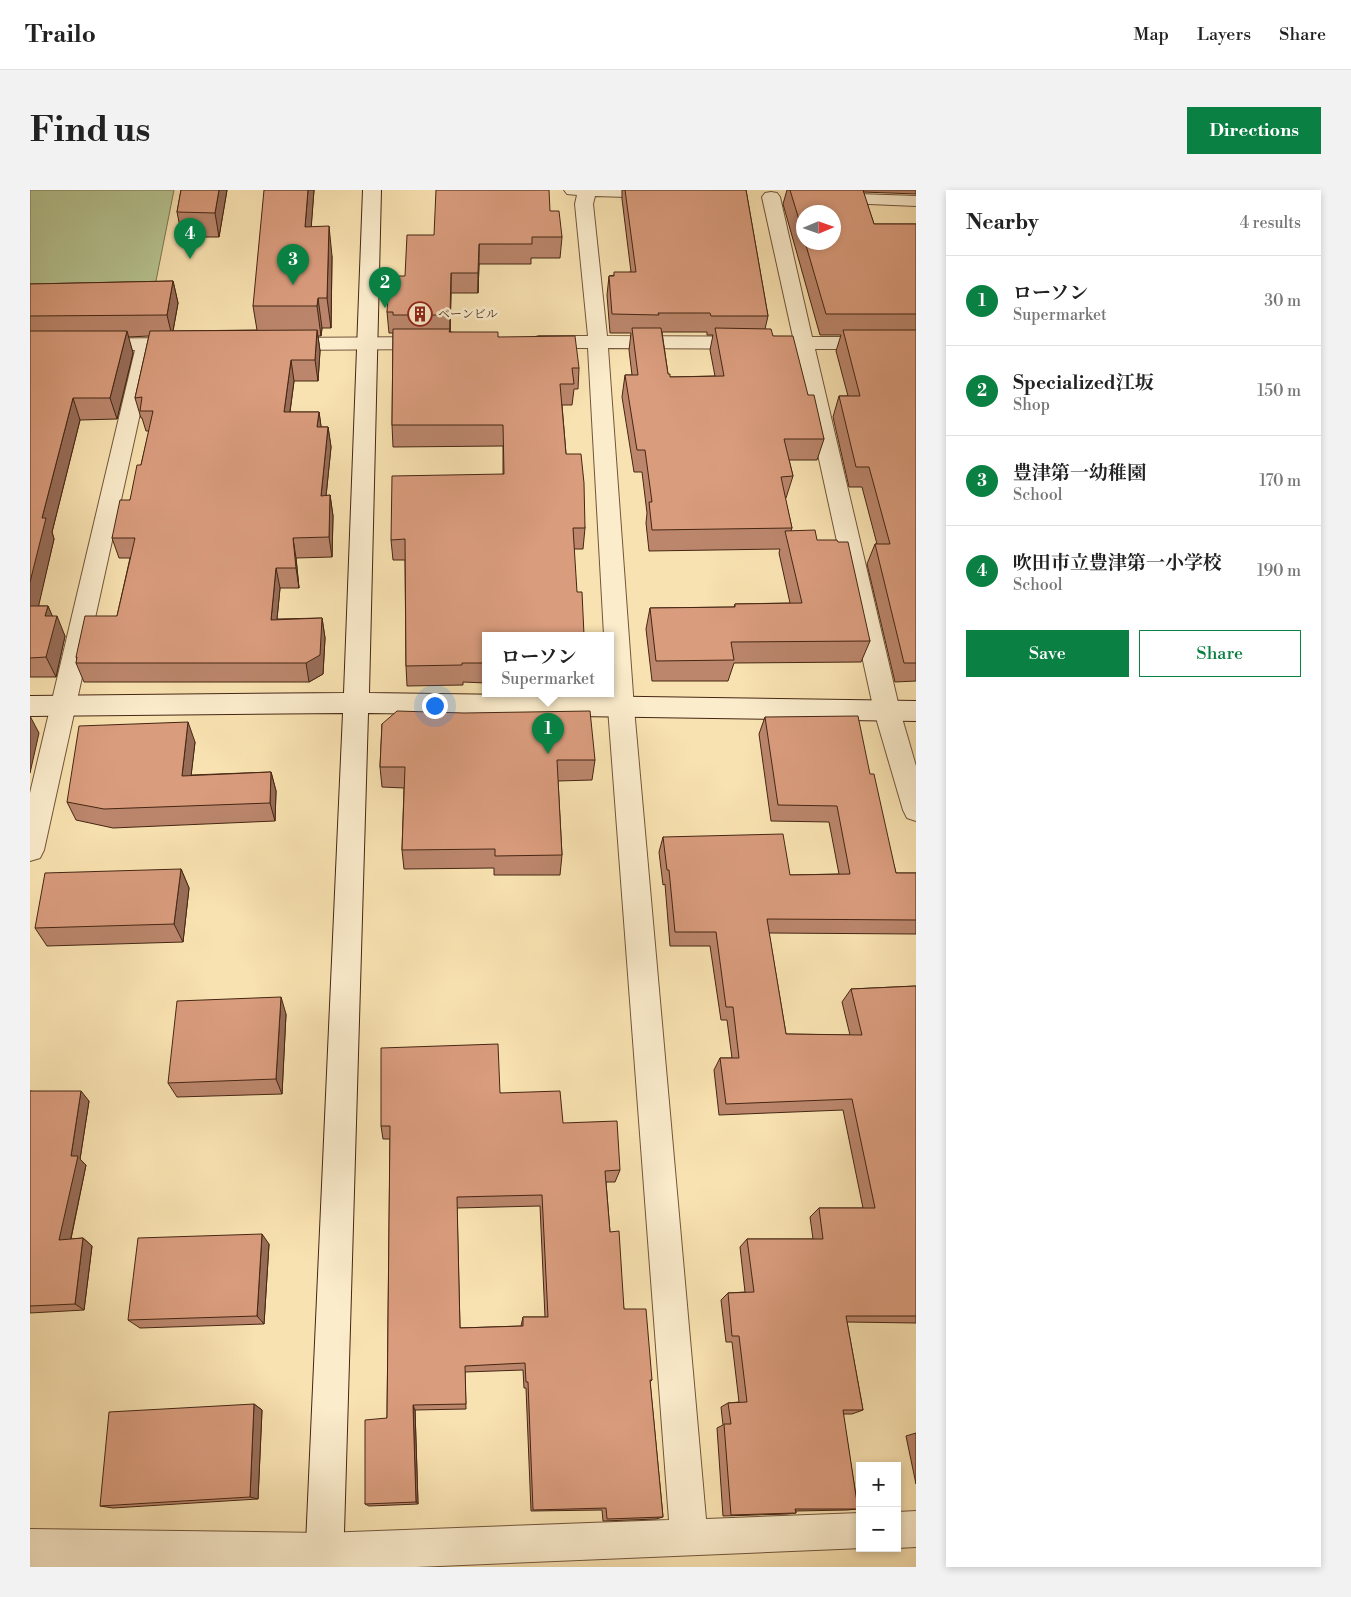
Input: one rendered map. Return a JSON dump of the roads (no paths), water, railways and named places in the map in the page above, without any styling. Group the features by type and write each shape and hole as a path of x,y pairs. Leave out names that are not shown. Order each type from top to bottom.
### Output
{"street":[{"path":"324,1560 356,704 372,190"},
{"path":"573,190 674,194"},
{"path":"587,190 584,204 598,342 621,708 689,1537"},
{"path":"771,197 887,711 916,810"},
{"path":"810,198 916,201"},
{"path":"520,342 916,343"},
{"path":"261,344 453,343"},
{"path":"30,850 146,344"},
{"path":"30,345 203,344"},
{"path":"30,706 356,704 916,711"},
{"path":"901,1530 916,1529"},
{"path":"30,1548 324,1560 689,1537 856,1531"}],"place":[{"name":"吹田市立豊津第一小学校","path":"190,259"},
{"name":"豊津第一幼稚園","path":"293,285"},
{"name":"Specialized江坂","path":"385,308"},
{"name":"ベーンビル","path":"420,314"},
{"name":"ローソン","path":"548,754"}]}
